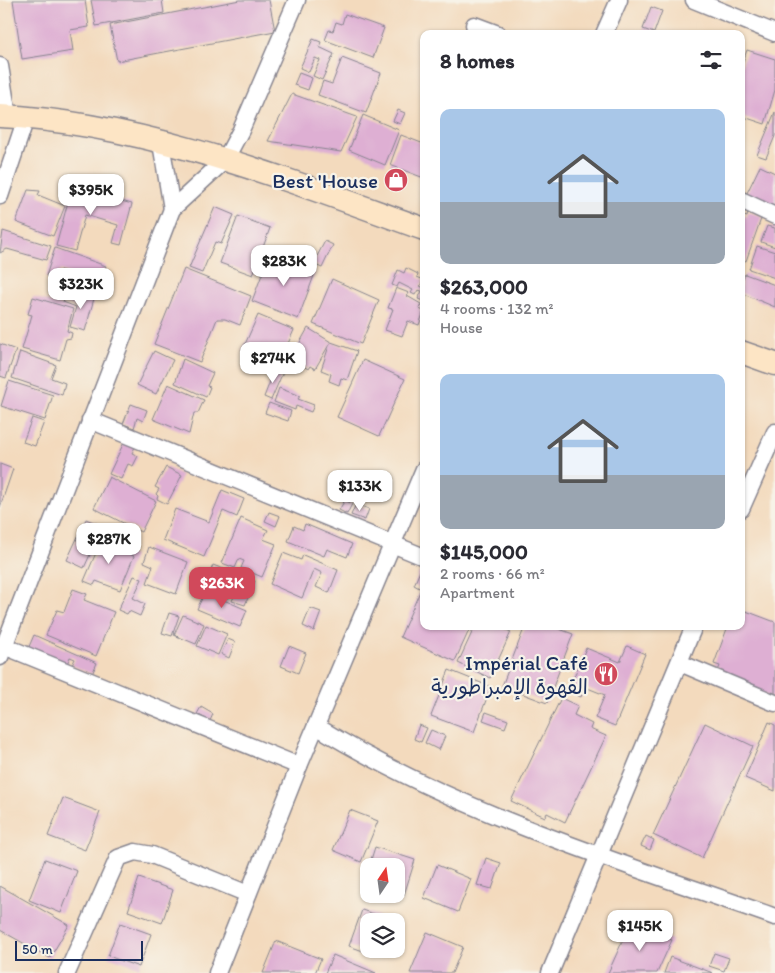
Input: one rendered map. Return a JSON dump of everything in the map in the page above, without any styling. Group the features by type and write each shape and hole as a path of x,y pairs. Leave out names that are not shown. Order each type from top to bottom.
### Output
{"main road":[{"path":"11,117 103,129 162,143 299,184 420,228"},
{"path":"745,353 775,364"}],"street":[{"path":"297,0 241,130 224,160 172,209 90,420 8,611 2,652 299,766"},
{"path":"606,30 619,0"},
{"path":"694,0 775,33"},
{"path":"474,25 487,30"},
{"path":"0,66 11,117 0,196"},
{"path":"162,143 172,209"},
{"path":"745,202 775,216"},
{"path":"90,420 420,556"},
{"path":"745,500 775,432"},
{"path":"217,973 299,766 420,480"},
{"path":"550,973 692,630"},
{"path":"680,663 775,703"},
{"path":"316,726 386,767 448,796 599,855 775,917"},
{"path":"67,973 118,858 126,854 135,852 152,855 248,894"}],"building":[{"path":"13,0 85,0 89,27 70,30 73,51 22,59"},
{"path":"91,0 162,0 164,13 96,26"},
{"path":"240,0 269,0 275,31 117,61 110,25"},
{"path":"651,7 662,11 655,30 643,29"},
{"path":"345,14 384,28 373,58 325,40 329,30 333,31 336,22 342,24"},
{"path":"313,39 321,42 319,47 334,54 322,80 313,76 320,60 315,58 309,72 300,68"},
{"path":"747,50 775,59 775,90 765,124 745,117 745,56"},
{"path":"342,58 381,73 366,113 318,95 323,81 332,84"},
{"path":"299,73 312,78 308,90 294,85"},
{"path":"292,94 357,117 341,152 268,141"},
{"path":"398,110 405,113 400,124 393,121"},
{"path":"775,112 775,136 766,158 757,155"},
{"path":"363,115 399,130 385,165 349,150"},
{"path":"401,135 420,142 420,176 390,165"},
{"path":"760,166 775,173 775,209 746,195"},
{"path":"72,187 132,204 121,245 113,243 118,225 85,215 75,251 56,246"},
{"path":"28,190 40,191 38,195 65,206 53,236 16,222"},
{"path":"215,207 234,215 221,244 215,242 202,273 189,268"},
{"path":"748,212 762,216 746,261 745,216 747,217"},
{"path":"238,216 270,228 253,275 220,263"},
{"path":"767,226 775,228 775,247 761,242"},
{"path":"3,231 51,246 46,260 7,249 0,253"},
{"path":"325,241 333,245 322,268 313,264"},
{"path":"757,246 775,252 775,278 749,269"},
{"path":"55,248 106,266 100,283 60,270 57,280 46,276"},
{"path":"269,256 315,273 298,319 252,301"},
{"path":"406,268 418,274 420,290 418,290 415,295 411,293 413,290 399,283 397,287 392,285 398,270 404,273"},
{"path":"184,269 251,296 240,325 225,319 217,319 200,362 154,344"},
{"path":"745,274 775,285 775,307 745,295"},
{"path":"332,279 379,300 361,344 313,324"},
{"path":"396,288 409,293 407,296 420,303 419,325 408,321 402,336 385,330 393,309 388,308"},
{"path":"83,292 95,295 85,331 70,327 76,307 63,302 66,294 81,299"},
{"path":"33,297 73,309 67,331 72,333 71,338 66,339 60,360 22,349 32,315 28,314"},
{"path":"258,315 294,330 278,366 242,351"},
{"path":"308,328 331,342 357,351 347,380 341,378 339,385 329,381 331,374 321,370 330,343 315,369 310,366 308,369 298,363 301,357 294,353"},
{"path":"0,344 16,350 6,378 0,376"},
{"path":"154,351 173,360 156,394 137,385"},
{"path":"20,352 56,365 51,378 65,383 62,395 12,378"},
{"path":"183,359 213,373 207,386 210,387 206,397 175,383"},
{"path":"363,360 405,379 379,436 337,417"},
{"path":"275,369 283,372 271,400 264,397"},
{"path":"9,381 53,395 45,420 1,406"},
{"path":"168,384 204,400 198,413 194,413 189,434 153,419"},
{"path":"279,388 300,396 298,399 314,405 311,412 296,406 295,410 274,402"},
{"path":"269,403 291,411 288,421 265,413"},
{"path":"131,404 147,410 143,421 137,418 134,428 123,424"},
{"path":"32,418 44,422 35,446 23,442"},
{"path":"126,438 137,443 132,453 138,456 133,466 128,464 121,479 109,474"},
{"path":"0,464 13,469 0,507"},
{"path":"166,467 182,475 167,504 157,499 158,496 156,494 159,489 155,487"},
{"path":"109,477 156,501 141,532 94,508"},
{"path":"222,490 244,499 237,517 223,511 204,557 163,540 175,509 209,522"},
{"path":"345,500 352,504 347,514 339,510"},
{"path":"356,504 369,509 365,520 351,515"},
{"path":"269,512 280,516 276,526 265,521"},
{"path":"241,518 268,530 263,539 276,544 262,577 241,568 244,561 239,559 235,568 222,563"},
{"path":"86,519 103,526 84,568 67,560"},
{"path":"305,524 352,544 347,557 327,549 324,556 288,541 294,526 303,530"},
{"path":"104,534 112,537 109,545 134,556 120,590 96,581 94,585 84,581"},
{"path":"149,547 188,562 176,594 147,583 153,566 144,562"},
{"path":"283,553 301,560 303,555 338,570 329,593 316,587 322,573 314,569 302,598 270,584"},
{"path":"213,565 255,581 245,605 232,601 236,592 231,591 228,598 210,590 213,582 207,580"},
{"path":"420,571 420,588 414,585"},
{"path":"134,576 142,579 133,598 145,604 140,616 129,611 127,614 118,610"},
{"path":"73,589 87,594 84,600 114,612 96,656 46,635 57,610 64,612"},
{"path":"420,591 420,630 469,630 455,661 400,637"},
{"path":"205,592 247,610 240,627 197,609"},
{"path":"310,608 321,612 314,631 303,626"},
{"path":"746,611 775,622 775,699 716,676 720,666 714,664 727,630 745,630"},
{"path":"169,613 179,616 172,636 162,633"},
{"path":"183,615 204,624 196,644 174,635"},
{"path":"206,625 227,634 218,655 197,646"},
{"path":"473,630 506,630 511,632 490,678 458,663"},
{"path":"523,630 562,630 573,634 547,703 502,686"},
{"path":"34,635 97,663 92,674 72,665 75,659 70,657 66,666 28,649"},
{"path":"228,639 235,642 229,658 221,654"},
{"path":"289,646 306,653 298,673 281,666"},
{"name":"Impérial Café القهوة الإمبراطورية","path":"627,646 645,654 615,726 595,718 605,695 585,687 581,697 568,691 586,648 620,662"},
{"path":"449,670 491,687 474,732 431,716"},
{"path":"561,698 578,706 574,715 592,724 590,729 606,736 565,822 547,813 545,817 511,801"},
{"path":"201,707 213,714 210,721 197,714"},
{"path":"486,712 508,720 505,728 483,720"},
{"path":"769,722 775,725 775,791 745,778"},
{"path":"705,723 753,746 702,858 653,835"},
{"path":"419,725 427,728 421,742 414,739"},
{"path":"431,730 445,736 439,750 425,743"},
{"path":"63,798 100,812 85,850 48,836"},
{"path":"350,810 378,821 360,862 333,850"},
{"path":"646,836 654,840 650,850 641,846"},
{"path":"375,847 415,860 405,892 405,858 372,858"},
{"path":"486,858 501,863 492,889 477,885"},
{"path":"45,859 77,871 61,913 29,900"},
{"path":"437,865 471,879 458,912 424,898"},
{"path":"139,878 173,890 162,923 128,911"},
{"path":"0,886 69,925 50,958 0,930"},
{"path":"360,916 360,950 349,946"},
{"path":"631,922 672,940 657,973 608,973"},
{"path":"120,923 151,934 139,967 108,956"},
{"path":"427,932 463,947 452,973 410,973"},
{"path":"276,941 321,959 315,973 263,973"},
{"path":"714,953 729,958 724,971 709,966"},
{"path":"333,955 376,973 325,973"},
{"path":"670,957 713,973 664,973"}],"place":[{"name":"Best 'House","path":"396,180"},
{"name":"Impérial Café القهوة الإمبراطورية","path":"606,674"}]}
